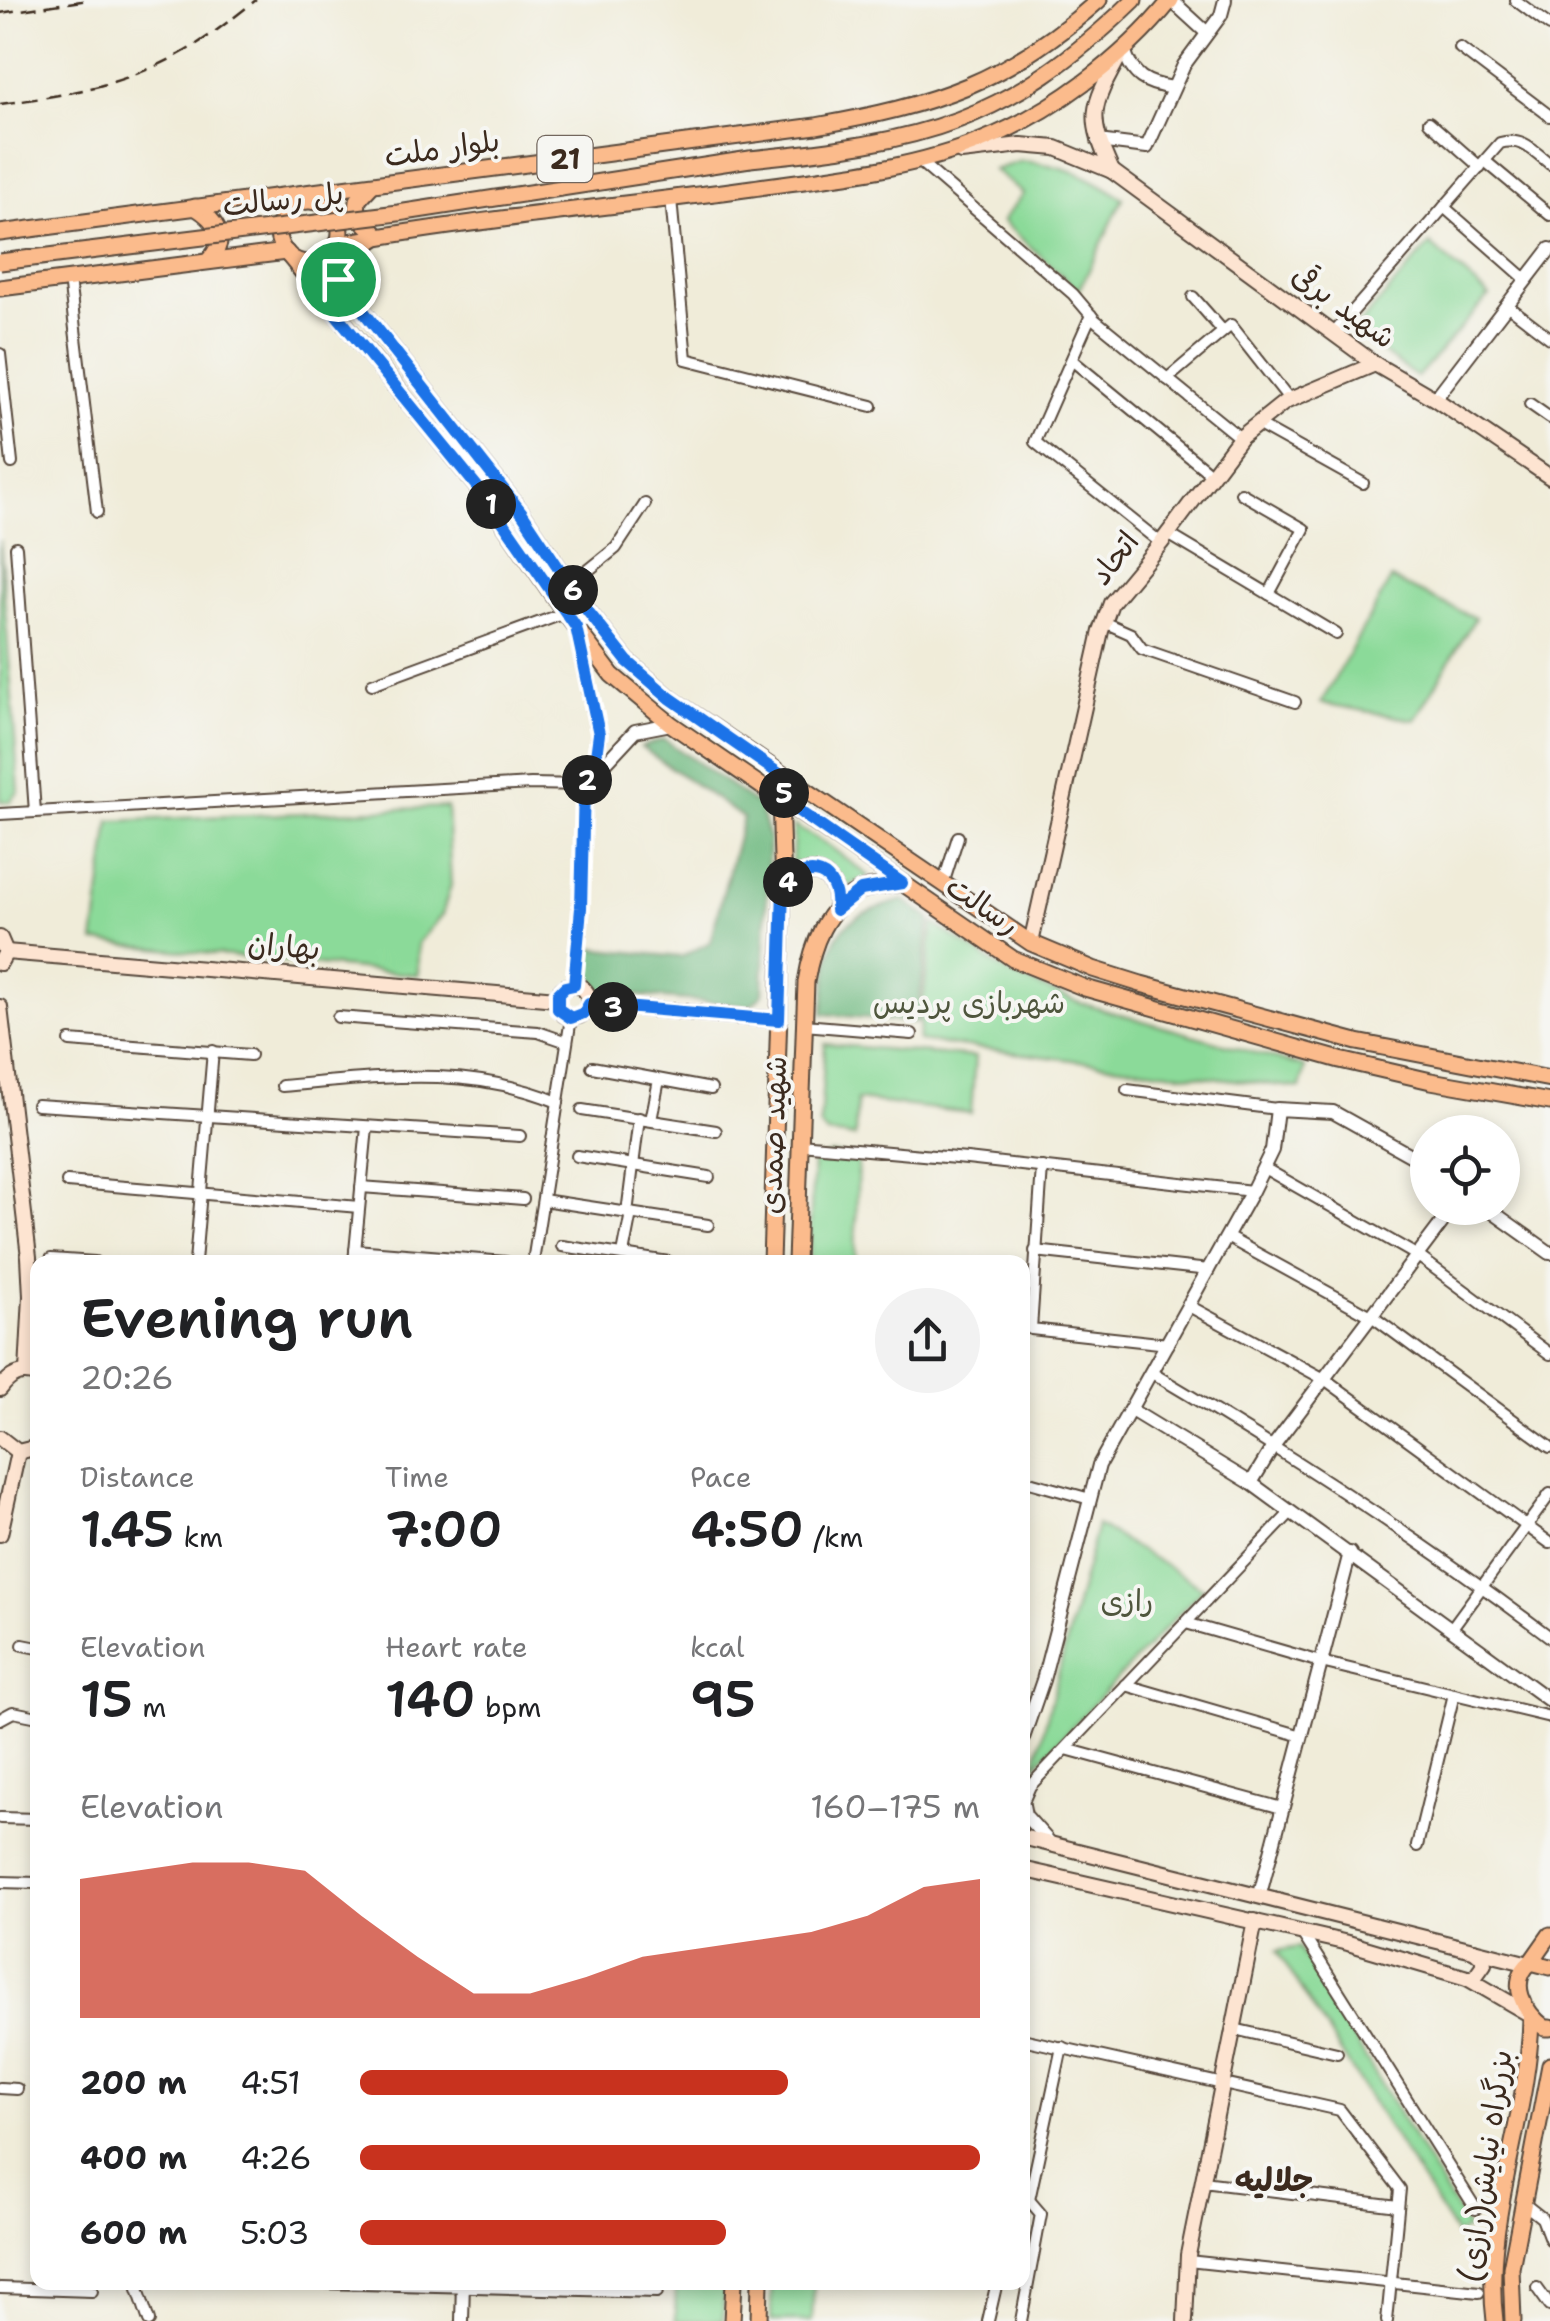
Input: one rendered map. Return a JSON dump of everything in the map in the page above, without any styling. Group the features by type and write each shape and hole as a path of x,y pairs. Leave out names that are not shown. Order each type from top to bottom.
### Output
{"main road":[{"name":"بلوار ملت","path":"0,233 275,197 327,198 372,185 890,113 945,97 991,77 1036,50 1100,0"},
{"name":"پل رسالت","path":"0,262 398,213 888,142 978,114 1023,91 1059,67 1134,0"},
{"path":"0,288 286,252 306,263 322,260 337,244 378,236 857,174 920,161 1025,120 1067,94 1124,49 1171,0"},
{"path":"1112,171 1098,141 1093,116 1099,94 1124,49"},
{"path":"946,154 1038,146 1056,148 1112,171"},
{"name":"شهید برقی","path":"1112,171 1375,364 1436,399 1550,477"},
{"path":"372,185 358,200 357,215 378,236"},
{"path":"275,197 284,213"},
{"path":"286,252 278,228 284,213 297,203 327,198 338,219 338,279"},
{"path":"195,208 220,229 220,242 208,260"},
{"path":"338,279 360,249 378,236"},
{"name":"رسالت","path":"286,252 488,500 612,675 671,724 1013,959 1085,988 1340,1060 1550,1102"},
{"path":"318,292 319,282 328,276 338,279"},
{"name":"رسالت","path":"338,279 522,513 627,661 670,698 1031,943 1141,984 1358,1042 1550,1078"},
{"name":"اتحاد","path":"1031,943 1111,603 1240,438 1290,400 1375,364"},
{"path":"780,798 791,782"},
{"name":"شهید صمدی","path":"771,1255 783,888 780,798"},
{"path":"783,888 794,875 807,871 822,874 833,882 838,894 836,910"},
{"path":"836,910 861,890 902,883"},
{"name":"شهید صمدی","path":"796,1255 804,1025 811,948 836,910"},
{"name":"بهاران","path":"2,951 556,999"},
{"path":"574,985 584,990 589,1004 584,1013 571,1018 562,1013 556,999 561,990 574,985"},
{"path":"589,1004 779,1020"},
{"path":"0,1007 30,1277"},
{"path":"0,1389 10,1376 30,1374"},
{"path":"0,1438 18,1452"},
{"path":"18,1452 30,1449"},
{"path":"0,1534 18,1452"},
{"path":"1030,1839 1550,1968"},
{"path":"1030,1871 1301,1932 1467,1978 1474,1978 1484,1964 1474,1950"},
{"path":"1184,2321 1188,2260 1255,1921"},
{"path":"1530,1963 1550,1935"},
{"name":"بزرگراه نیایش(رازی)","path":"1496,2321 1494,2268 1530,2055 1530,2016 1518,1983 1530,1963"},
{"path":"1467,1978 1544,2028 1550,2028"},
{"name":"بزرگراه نیایش(رازی)","path":"1513,2321 1512,2268 1550,2065"},
{"path":"732,2321 734,2290"},
{"path":"759,2321 760,2290"}],"street":[{"path":"1171,0 1206,32"},
{"path":"1098,141 1147,146 1184,64 1221,15 1225,0"},
{"path":"1514,0 1550,26"},
{"path":"1460,48 1550,116"},
{"path":"1124,49 1136,76 1151,85 1173,88"},
{"path":"1429,122 1550,215"},
{"path":"1334,334 1500,143 1512,140 1528,145 1550,164"},
{"path":"920,161 1073,294 1091,315 1240,438"},
{"path":"670,199 686,359 872,406"},
{"path":"1444,207 1526,280"},
{"path":"1436,399 1550,249"},
{"path":"69,279 96,512"},
{"path":"1193,296 1223,332"},
{"path":"1508,304 1550,338"},
{"path":"1091,315 1035,442 1164,539 1336,634"},
{"path":"1167,378 1232,324 1290,400"},
{"path":"0,354 12,463"},
{"path":"1073,361 1212,475"},
{"path":"1530,404 1550,418"},
{"path":"1257,424 1362,484"},
{"path":"1242,493 1304,529 1268,594"},
{"path":"570,585 616,548 646,504"},
{"path":"16,548 34,812"},
{"path":"372,684 565,613"},
{"path":"1104,622 1131,634 1142,649 1295,702"},
{"path":"574,985 581,908 584,785 596,756 599,734 576,627"},
{"path":"0,814 531,784 584,785 635,732 671,724"},
{"path":"943,884 958,837"},
{"path":"338,1018 538,1032 567,1042"},
{"path":"534,1255 571,1018"},
{"path":"804,1025 912,1034"},
{"path":"70,1041 250,1055"},
{"path":"195,1255 213,1051"},
{"path":"592,1067 711,1089"},
{"path":"282,1086 418,1074 520,1086 558,1102"},
{"path":"624,1254 633,1165 659,1080"},
{"path":"1127,1090 1332,1112 1410,1156"},
{"path":"37,1105 520,1136"},
{"path":"1030,1718 1099,1465 1264,1168 1272,1150 1277,1108"},
{"path":"582,1110 716,1131"},
{"path":"355,1255 368,1127"},
{"path":"800,1144 1252,1191"},
{"path":"577,1156 709,1177"},
{"path":"1042,1167 1031,1329 1168,1344"},
{"path":"1264,1168 1418,1256 1550,1354"},
{"path":"68,1182 360,1207"},
{"path":"361,1186 523,1200"},
{"path":"542,1200 708,1225"},
{"path":"1250,1484 1274,1445 1441,1225"},
{"path":"1511,1225 1550,1253"},
{"path":"1227,1237 1372,1318 1550,1447"},
{"path":"562,1246 630,1255"},
{"path":"355,1250 418,1255"},
{"path":"1035,1251 1209,1270"},
{"path":"1190,1306 1326,1380 1550,1543"},
{"path":"1152,1373 1274,1445 1482,1586 1550,1638"},
{"path":"1132,1410 1350,1553 1550,1701"},
{"path":"1030,1482 1090,1499"},
{"path":"1451,1629 1550,1494"},
{"path":"1030,1786 1291,1512"},
{"path":"1260,1894 1350,1553"},
{"path":"1186,1623 1321,1662 1550,1717"},
{"path":"23,1644 30,1646"},
{"path":"1126,1685 1302,1736"},
{"path":"1417,1846 1454,1694"},
{"path":"0,1719 12,1712 30,1715"},
{"path":"1066,1749 1282,1808"},
{"path":"0,1818 30,1819"},
{"path":"1030,1821 1051,1844"},
{"path":"0,1882 30,1883"},
{"path":"1301,1932 1476,2208"},
{"path":"1234,2029 1338,2053"},
{"path":"1030,2041 1340,2110 1400,2189 1387,2321"},
{"path":"1030,2185 1062,2047"},
{"path":"0,2088 16,2089"},
{"path":"1203,2182 1398,2206"},
{"path":"1523,2203 1542,2218 1550,2239"},
{"path":"1030,2205 1041,2214 1030,2273"},
{"path":"1188,2260 1479,2292"},
{"path":"0,2288 30,2289"},
{"path":"1538,2288 1550,2306"},
{"path":"46,2290 92,2292"},
{"path":"138,2290 149,2321"},
{"path":"462,2321 463,2290"},
{"path":"608,2290 657,2292"},
{"path":"988,2321 995,2290"},
{"path":"1021,2321 1027,2290"}],"green space":[{"path":"1021,161 1075,172 1123,198 1079,291 1002,221 1023,194 994,170"},
{"path":"1430,244 1489,296 1417,377 1353,332"},
{"path":"0,540 19,791 10,802 0,801"},
{"path":"1391,579 1475,618 1415,720 1321,703"},
{"path":"664,739 759,806 769,839 763,994 750,1006 600,992 588,968 588,948 681,957 710,942 743,818 641,747"},
{"path":"447,807 451,885 442,915 418,943 418,975 94,942 110,821"},
{"path":"794,826 828,845 869,876 843,889 835,875 823,867 792,864"},
{"path":"904,900 930,919 917,1023 823,1014 828,968 837,937 860,916"},
{"name":"شهربازی پردیس","path":"933,923 1011,975 1080,1003 1305,1067 1300,1088 918,1041"},
{"path":"825,1044 975,1057 971,1113 857,1100 855,1137 827,1134 820,1126"},
{"path":"831,1154 858,1157 855,1255 809,1255 813,1159"},
{"name":"رازی","path":"1097,1525 1203,1588 1034,1767"},
{"path":"1299,1947 1468,2229 1456,2235 1277,1951"},
{"path":"676,2290 724,2290 723,2321 675,2321"},
{"path":"771,2290 814,2290 812,2321 771,2321"}],"railway":[{"path":"0,13 88,0"},
{"path":"0,104 69,93 137,74 190,48 256,0"}],"district":[{"name":"جلالیه","path":"1274,2179"}],"route":[{"path":"328,276 338,279 522,513 586,609 627,661 670,698 791,782 780,798 902,883 861,890 836,910 838,894 833,882 822,874 807,871 794,875 783,888 779,1020 589,1004 584,1013 571,1018 558,1009 558,994 574,985 581,908 584,785 596,756 599,734 576,627 488,500 318,292 319,282 328,276"}]}
